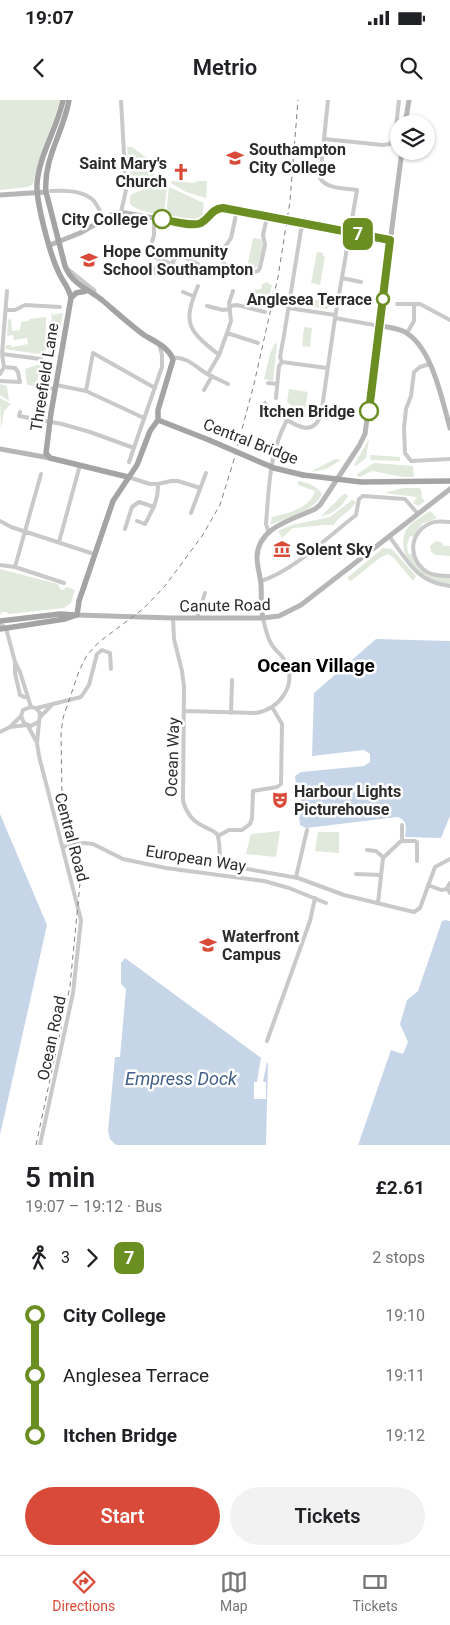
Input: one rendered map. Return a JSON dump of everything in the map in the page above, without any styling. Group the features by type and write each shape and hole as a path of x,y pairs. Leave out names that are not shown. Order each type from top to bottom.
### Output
{"main road":[{"path":"64,100 57,125 42,159 38,176 38,192 57,270 71,298 76,293 86,291"},
{"path":"69,100 47,168 49,191 65,266 71,278 86,291 96,296 125,320 170,352 173,358 158,410 158,420 150,431 137,465 113,501 79,601 77,615"},
{"name":"Threefield Lane","path":"50,458 46,454 46,450 71,298"},
{"name":"Central Bridge","path":"158,420 274,468 337,480"},
{"path":"50,458 128,477"},
{"path":"337,480 361,482 450,481"},
{"path":"0,623 60,614 77,615"},
{"path":"3,628 69,618 77,615"}],"street":[{"path":"121,100 126,190 121,212"},
{"path":"265,403 270,411 297,427 313,426 321,415 335,317 357,190 335,187 322,182 320,174 328,100"},
{"path":"324,139 383,145 390,144 394,136 399,100"},
{"path":"406,115 409,100"},
{"path":"401,160 365,434 360,446 324,500 315,509 268,531 258,546 257,564 261,581 261,610 271,644 282,655 289,672 286,692 272,707 281,722 281,784 278,787 253,792 252,820 247,827 240,830 229,830 218,836 220,858 227,866 296,877 338,893 416,911 420,908 436,866 450,859"},
{"path":"0,195 69,191 86,195 94,202 104,219"},
{"path":"50,245 116,213 121,212 196,224 203,221 216,209 223,208 390,240"},
{"path":"237,210 231,238 225,247 223,263 226,266 258,272 265,245 263,236 267,217"},
{"path":"154,218 154,235 149,252 151,256 178,267"},
{"path":"276,398 282,362 280,357 302,224"},
{"path":"172,264 178,254 198,264"},
{"path":"153,274 160,259"},
{"path":"65,266 94,290 96,296"},
{"path":"342,278 362,282"},
{"path":"198,286 189,314 191,326 197,336 219,355"},
{"path":"0,291 8,291 2,354 4,367 0,374"},
{"path":"204,390 228,333 231,321 230,308 233,291"},
{"path":"183,292 194,296"},
{"path":"53,307 54,301"},
{"path":"397,304 420,304 450,320"},
{"path":"407,333 414,321 414,304"},
{"path":"6,310 15,310 26,305 60,307"},
{"path":"207,306 224,310 237,305 265,312"},
{"path":"288,308 396,329 407,333 417,343 430,364 450,428"},
{"path":"228,333 258,343"},
{"path":"129,462 163,359 159,344"},
{"path":"86,391 93,353 155,388"},
{"path":"2,354 41,359"},
{"path":"173,358 178,357 189,361 228,384"},
{"path":"282,362 328,368"},
{"path":"430,364 420,367 414,372 411,396 406,409 404,428 405,453 411,460 450,459"},
{"path":"0,382 20,382 15,368 4,367"},
{"path":"268,383 277,384"},
{"path":"38,386 86,391 144,418"},
{"path":"20,412 19,416 50,421 90,432 134,448"},
{"path":"268,531 266,524 272,463 278,441 287,420"},
{"path":"0,449 31,454 41,458 50,458"},
{"path":"31,454 46,450"},
{"path":"59,542 80,465"},
{"path":"191,514 206,473"},
{"path":"15,567 42,474"},
{"path":"128,477 142,482 158,484 178,481 200,488"},
{"path":"203,480 210,482"},
{"path":"143,529 154,507 158,484"},
{"name":"Canute Road","path":"77,615 173,618 263,618 279,616 302,605 450,488"},
{"path":"261,581 271,578 289,567 356,515 359,499 363,496 405,500 418,514"},
{"path":"125,529 132,506 139,502 154,507"},
{"path":"187,504 193,506"},
{"path":"0,521 25,532 91,553"},
{"path":"137,521 145,524"},
{"path":"450,522 436,521 425,526 415,536 412,546 417,561 426,572 450,576"},
{"path":"389,536 422,578 435,584 450,586"},
{"path":"0,565 15,567 64,583"},
{"path":"197,618 205,593"},
{"path":"173,618 174,643 183,676 184,711"},
{"path":"0,623 20,672 31,706"},
{"path":"0,732 10,727 21,716 23,710 31,706 36,708 51,706 81,697 89,685 99,651 105,650 110,653 111,670"},
{"path":"231,713 232,680"},
{"path":"10,727 34,725 51,706"},
{"name":"Ocean Way","path":"218,836 214,831 197,823 188,814 184,805 182,787 184,711 256,713 272,707"},
{"path":"36,708 40,717"},
{"path":"21,716 22,721 28,725"},
{"name":"Central Road","path":"38,722 37,743 42,772 81,914 80,936"},
{"name":"Central Road","path":"28,725 37,743"},
{"path":"402,825 402,840"},
{"path":"296,877 307,830"},
{"path":"378,903 383,857 402,840 416,841 417,861"},
{"name":"European Way","path":"63,847 84,843 93,844 124,859 166,868 264,881 289,888 326,903"},
{"path":"367,850 376,851 383,857"},
{"path":"356,874 381,876"},
{"path":"380,881 386,882"},
{"path":"428,885 449,891 448,885 450,883"},
{"path":"267,1041 310,921 314,898"},
{"name":"Ocean Road","path":"40,1145 74,993 80,936"}],"shaded area":[{"path":"0,100 60,100 33,184 28,187 0,190"},
{"path":"127,147 132,147 151,161 156,181 132,188"},
{"path":"171,181 193,183 207,181 206,198 186,192 171,183"},
{"path":"151,186 167,186 164,215 150,213 130,204 132,194"},
{"path":"169,187 204,203 202,217 196,220 166,215"},
{"path":"253,238 261,239 263,247 259,266 253,269 247,267"},
{"path":"317,252 323,253 325,257 320,285 311,283"},
{"path":"266,282 272,285 269,298 254,293 254,290 261,289 261,285"},
{"path":"297,297 329,302 328,309 295,304"},
{"path":"51,312 53,315 63,313 56,349"},
{"path":"46,317 46,355 5,349 6,345 11,345 12,347 28,344 27,338 14,340 13,335 7,336 8,320 11,319 12,331 20,330 21,322"},
{"path":"304,327 312,328 310,347 302,346"},
{"path":"275,343 277,344 273,381 264,379 270,354"},
{"path":"41,365 36,386 27,385 25,369"},
{"path":"0,384 7,386 9,401 0,395"},
{"path":"289,389 308,392 305,409 298,412 287,402"},
{"path":"0,398 11,404 4,411 1,429"},
{"path":"37,403 47,404 45,418 39,416"},
{"path":"369,439 366,458 356,466 354,465"},
{"path":"371,455 400,457 400,461 370,460"},
{"path":"335,459 341,460 326,469 310,472"},
{"path":"374,463 413,466 414,477 403,477 372,471 360,477 357,476 357,474"},
{"path":"298,481 314,486 322,494 307,509 270,525 272,517 298,509 312,497 315,491 298,485"},
{"path":"403,488 420,488 421,497 425,501 418,506 413,503 417,497 384,493"},
{"path":"345,493 348,496 340,507 330,514 321,516"},
{"path":"352,500 356,502 354,505 334,525 293,528 282,538 278,531 292,525 330,517"},
{"path":"430,511 437,518 422,524 413,537 410,536 407,545 408,554 412,554 420,566 427,572 450,576 450,584 428,579 421,575 407,559 403,546 403,540 408,527"},
{"path":"436,541 441,542 444,546 450,546 450,556 436,555 431,552 430,546"},
{"path":"383,548 392,549 416,576 413,581 394,558 388,554 381,557 351,581 347,578"},
{"path":"0,569 58,584 60,589 63,590 67,587 75,590 71,603 64,608 9,614 2,612 0,615"},
{"path":"280,831 276,857 246,854 251,834"},
{"path":"318,832 339,832 339,853 315,851"}],"water":[{"path":"376,639 450,641 450,816 441,838 405,837 405,823 398,817 306,828 300,825 299,816 302,813 300,788 296,786 295,776 301,772 364,766 370,762 370,754 364,750 312,756 314,693"},
{"path":"0,814 47,925 0,1135"},
{"path":"442,921 450,921 450,1145 358,1145 391,1050 403,1054 408,1042 400,1024 407,1000 418,991"},
{"name":"Empress Dock","path":"125,958 268,1063 266,1145 116,1145 110,1139 108,1131 115,1057 120,1057 126,989 121,984 121,963"}],"pier":[{"path":"261,1057 267,1062 263,1082 266,1082 266,1099 254,1099 254,1082 257,1082"}],"railway":[{"path":"36,1145 70,986 80,883 78,857 62,796 61,734 63,718 79,671 87,655 99,642 143,609 165,586 202,536 220,505 254,384 278,277 290,201 298,100"}],"bus line":[{"name":"7","path":"162,219 196,224 201,223 217,208 223,208 390,240 369,411"}],"place":[{"name":"Southampton City College","path":"235,158"},
{"name":"Saint Mary's Church","path":"181,172"},
{"name":"City College","path":"162,219"},
{"name":"Hope Community School Southampton","path":"89,260"},
{"name":"Anglesea Terrace","path":"383,299"},
{"name":"Itchen Bridge","path":"369,411"},
{"name":"Solent Sky","path":"282,549"},
{"name":"Harbour Lights Picturehouse","path":"280,800"},
{"name":"Waterfront Campus","path":"208,945"}],"district":[{"name":"Ocean Village","path":"316,665"}]}
